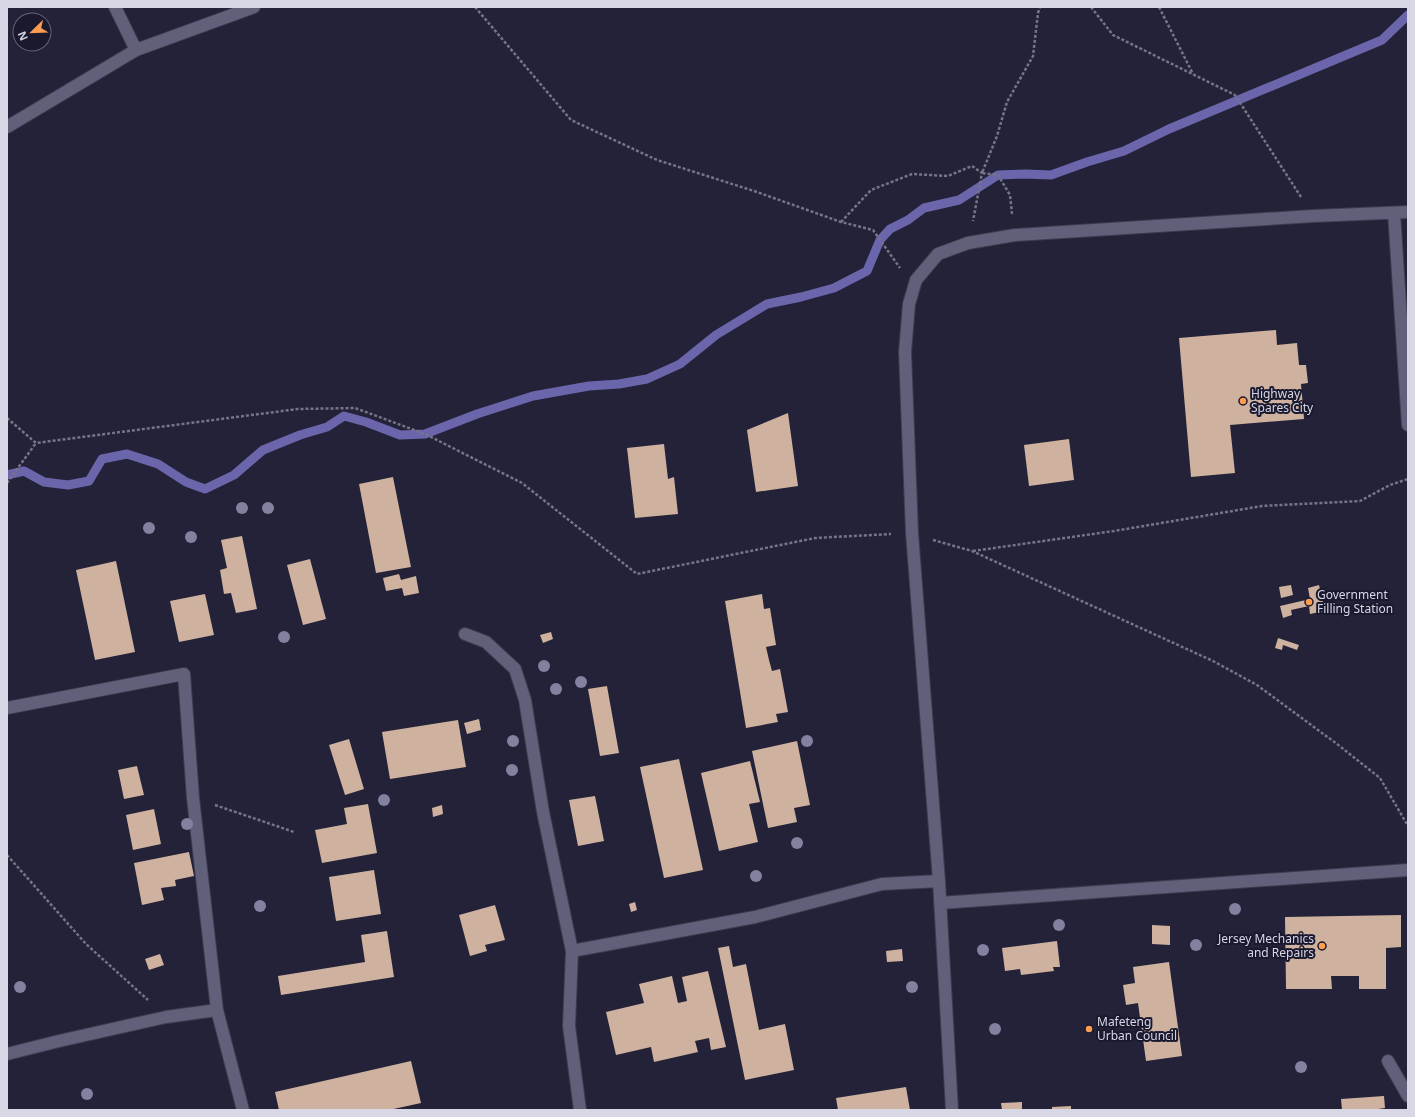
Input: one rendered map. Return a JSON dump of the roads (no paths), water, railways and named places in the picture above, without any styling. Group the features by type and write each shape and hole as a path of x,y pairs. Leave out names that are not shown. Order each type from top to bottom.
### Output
{"street":[{"path":"115,7 136,50"},
{"path":"7,127 136,50 254,7"},
{"path":"952,1110 939,881 912,533 905,352 909,304 916,280 938,254 968,243 1015,235 1313,216 1408,212"},
{"path":"1394,213 1408,425"},
{"path":"465,634 486,642 515,669 525,700 542,812 572,951 569,1026 580,1110"},
{"path":"7,708 184,674 193,798 217,1010 242,1110"},
{"path":"940,903 1408,870"},
{"path":"572,951 755,917 882,884 939,881"},
{"path":"7,1054 59,1040 166,1017 217,1010"},
{"path":"1388,1061 1408,1096"}],"waterway":[{"path":"7,475 24,471 44,482 68,485 89,481 102,459 127,454 158,464 186,482 205,489 234,475 263,450 300,435 327,427 344,416 366,422 400,435 425,434 477,414 533,396 589,386 619,384 647,379 680,364 716,335 767,304 834,288 867,271 880,240 890,229 908,220 924,208 959,200 998,175 1051,175 1124,151 1169,129 1382,40 1408,15"}],"place":[{"name":"Highway Spares City","path":"1243,401"},
{"name":"Government Filling Station","path":"1309,602"},
{"name":"Jersey Mechanics and Repairs","path":"1322,946"},
{"name":"Mafeteng Urban Council","path":"1089,1029"}]}
